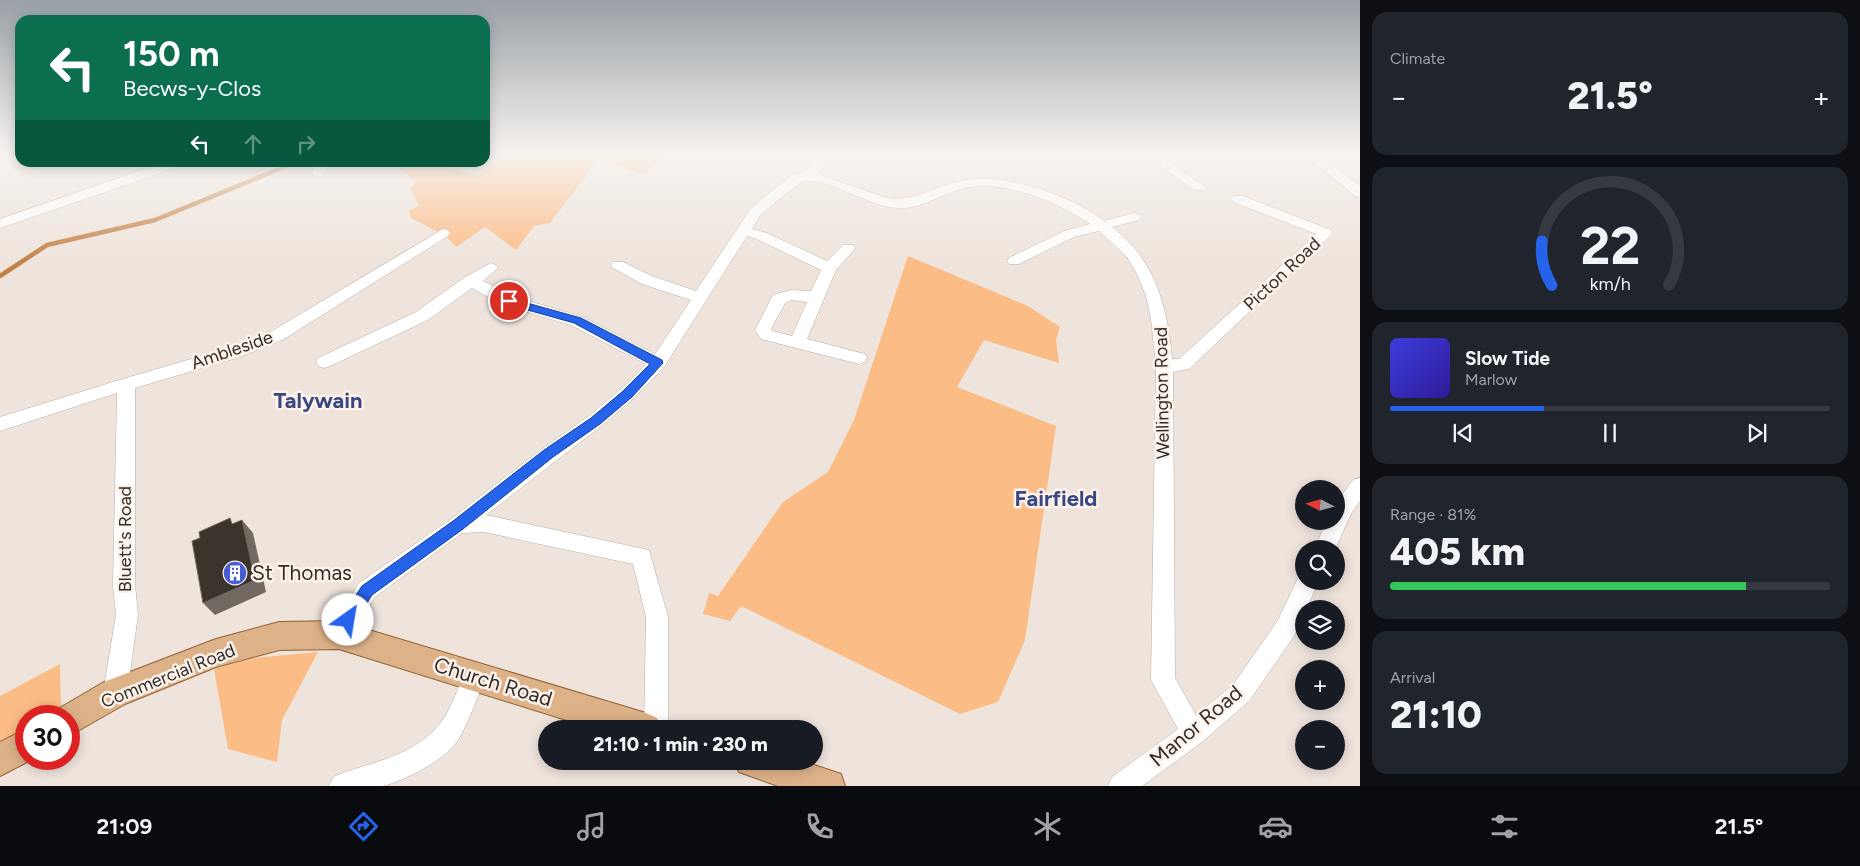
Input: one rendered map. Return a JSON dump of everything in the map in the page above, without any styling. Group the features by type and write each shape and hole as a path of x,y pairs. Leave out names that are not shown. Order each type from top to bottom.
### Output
{"main road":[{"name":"Commercial Road","path":"80,714 115,693 216,653 279,636 339,635"},
{"name":"Church Road","path":"339,635 617,720"},
{"path":"0,760 15,751"},
{"path":"762,772 829,786"}],"street":[{"path":"0,224 96,191"},
{"path":"339,635 367,590 458,525 548,454 596,421 628,394 658,363 756,211 782,191"},
{"name":"Wellington Road","path":"855,191 881,201 900,204 916,201 942,191"},
{"name":"Wellington Road","path":"1032,191 1051,198 1101,225 1124,246 1144,274 1160,319 1164,366 1163,680 1193,734"},
{"name":"Picton Road","path":"1164,366 1183,365 1326,233 1238,200"},
{"path":"1014,261 1069,234 1134,217"},
{"path":"743,231 762,236 829,268"},
{"name":"Ambleside","path":"0,424 126,384 237,352 278,335 443,233"},
{"path":"797,343 829,268 848,248"},
{"path":"618,265 647,280 701,298"},
{"path":"324,362 422,316 491,268"},
{"path":"470,281 509,301 577,320 658,363"},
{"path":"816,297 790,295 779,299 763,330 767,335 858,358"},
{"name":"Bluett's Road","path":"115,693 127,615 124,584 126,384"},
{"path":"1328,540 1345,506 1360,486"},
{"path":"458,525 484,523 642,557 657,617 656,720"},
{"name":"Manor Road","path":"1120,786 1193,734 1241,693 1286,628 1304,590"},
{"path":"342,786 386,772 419,758 446,735 474,676"}],"shaded area":[{"path":"411,191 575,191 550,223 534,226 516,250 485,227 456,247 446,236 411,218 409,210 419,206"},
{"path":"908,256 1028,306 1060,327 1056,340 1059,363 984,340 957,387 1056,426 1025,640 998,702 960,714 741,606 730,621 703,614 709,593 718,596 783,502 828,472 854,420"},
{"path":"318,652 282,720 277,762 228,749 214,669 254,658"},
{"path":"60,664 61,705 15,705 15,735 0,744 0,696"}],"building":[{"name":"St Thomas","path":"230,518 232,524 242,520 255,580 203,603 192,541 200,538 199,532"}],"waterway":[{"path":"0,276 47,245 155,220 226,191"}],"place":[{"name":"St Thomas","path":"235,573"}],"district":[{"name":"Talywain","path":"318,400"},
{"name":"Fairfield","path":"1056,498"}],"route":[{"path":"348,620 367,590 458,525 548,454 596,421 628,394 658,363 577,320 509,301"}]}
